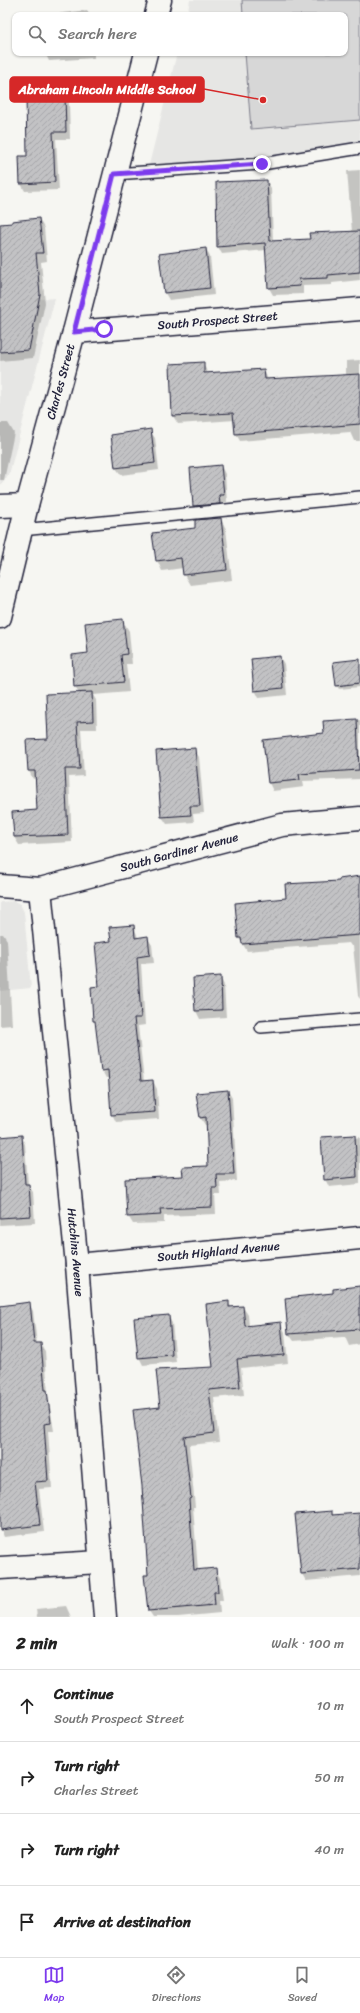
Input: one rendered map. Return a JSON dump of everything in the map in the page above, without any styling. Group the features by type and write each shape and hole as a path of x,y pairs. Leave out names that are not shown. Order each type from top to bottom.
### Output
{"street":[{"path":"157,12 160,0"},
{"name":"Charles Street","path":"0,617 27,505 74,332 145,56"},
{"name":"South Prospect Street","path":"74,332 360,309"},
{"path":"0,506 27,505"},
{"name":"South Gardiner Avenue","path":"0,886 40,889 282,825 360,818"},
{"name":"Hutchins Avenue","path":"40,889 77,1265 105,1617"},
{"name":"South Highland Avenue","path":"77,1265 360,1238"},
{"path":"0,1568 100,1562"}],"lane":[{"path":"114,174 262,164 360,148"},
{"path":"21,530 360,497"},
{"path":"261,1027 360,1019"}],"shaded area":[{"path":"190,0 360,0 360,148 148,169 176,56 348,56 348,12 188,12"},
{"path":"242,0 360,0 360,120 251,129 245,56 348,56 348,12 243,12"},
{"path":"55,298 9,475 0,485 0,302"},
{"path":"14,901 20,904 24,912 31,988 0,991 0,902"}],"building":[{"path":"65,94 66,132 53,132 55,182 20,184 19,156 27,156 26,95"},
{"path":"267,180 270,241 310,239 309,233 360,231 360,272 328,275 328,278 299,279 300,286 268,288 265,243 217,247 216,182"},
{"path":"39,218 43,253 36,253 40,294 29,350 0,352 0,224"},
{"path":"206,248 210,288 164,293 159,254"},
{"path":"204,362 204,373 264,369 265,379 360,374 360,424 235,434 233,413 172,416 170,364"},
{"path":"151,429 155,463 115,468 111,435"},
{"path":"221,465 224,495 219,495 220,504 193,506 190,468"},
{"path":"221,518 227,570 183,575 181,558 156,561 152,533 195,528 195,520"},
{"path":"123,619 127,654 121,655 124,682 74,687 72,655 88,653 85,623"},
{"path":"280,656 283,688 254,691 251,659"},
{"path":"360,659 360,683 336,686 333,662"},
{"path":"92,692 93,721 77,722 80,769 65,769 68,835 14,837 12,812 37,810 35,771 28,771 26,740 48,739 46,694"},
{"path":"357,719 359,770 299,774 300,780 268,783 263,740 324,733 323,721"},
{"path":"195,748 200,806 190,806 191,815 161,817 156,751"},
{"path":"360,876 360,935 242,944 241,938 238,938 235,903 286,898 285,884 339,881 339,879"},
{"path":"134,925 135,938 148,936 150,955 137,957 141,1018 134,1018 141,1081 153,1080 155,1112 111,1115 108,1070 101,1071 95,1021 93,1021 91,987 99,986 95,943 111,941 109,927"},
{"path":"221,976 222,1010 195,1011 193,978"},
{"path":"228,1090 234,1174 216,1174 217,1188 212,1188 212,1207 160,1209 161,1215 127,1217 125,1179 183,1176 182,1167 208,1166 206,1117 200,1118 196,1093"},
{"path":"22,1135 25,1184 29,1184 31,1216 0,1218 0,1137"},
{"path":"355,1135 357,1177 324,1180 321,1137"},
{"path":"360,1286 360,1329 288,1334 285,1298 333,1293 333,1289"},
{"path":"229,1301 229,1307 243,1306 245,1326 281,1322 284,1355 237,1359 240,1387 209,1390 214,1433 184,1437 191,1498 189,1499 194,1570 216,1568 218,1592 214,1592 215,1605 148,1611 144,1575 148,1575 142,1486 133,1410 160,1407 156,1370 213,1367 206,1304"},
{"path":"30,1302 34,1343 41,1343 45,1390 47,1390 51,1423 44,1424 48,1481 35,1482 40,1525 0,1530 0,1306"},
{"path":"169,1315 172,1355 138,1358 134,1318"},
{"path":"332,1511 332,1515 360,1513 360,1569 301,1574 295,1514"}],"place":[{"name":"Abraham Lincoln Middle School","path":"263,100"}],"route":[{"path":"104,329 74,332 114,174 262,164"}]}
